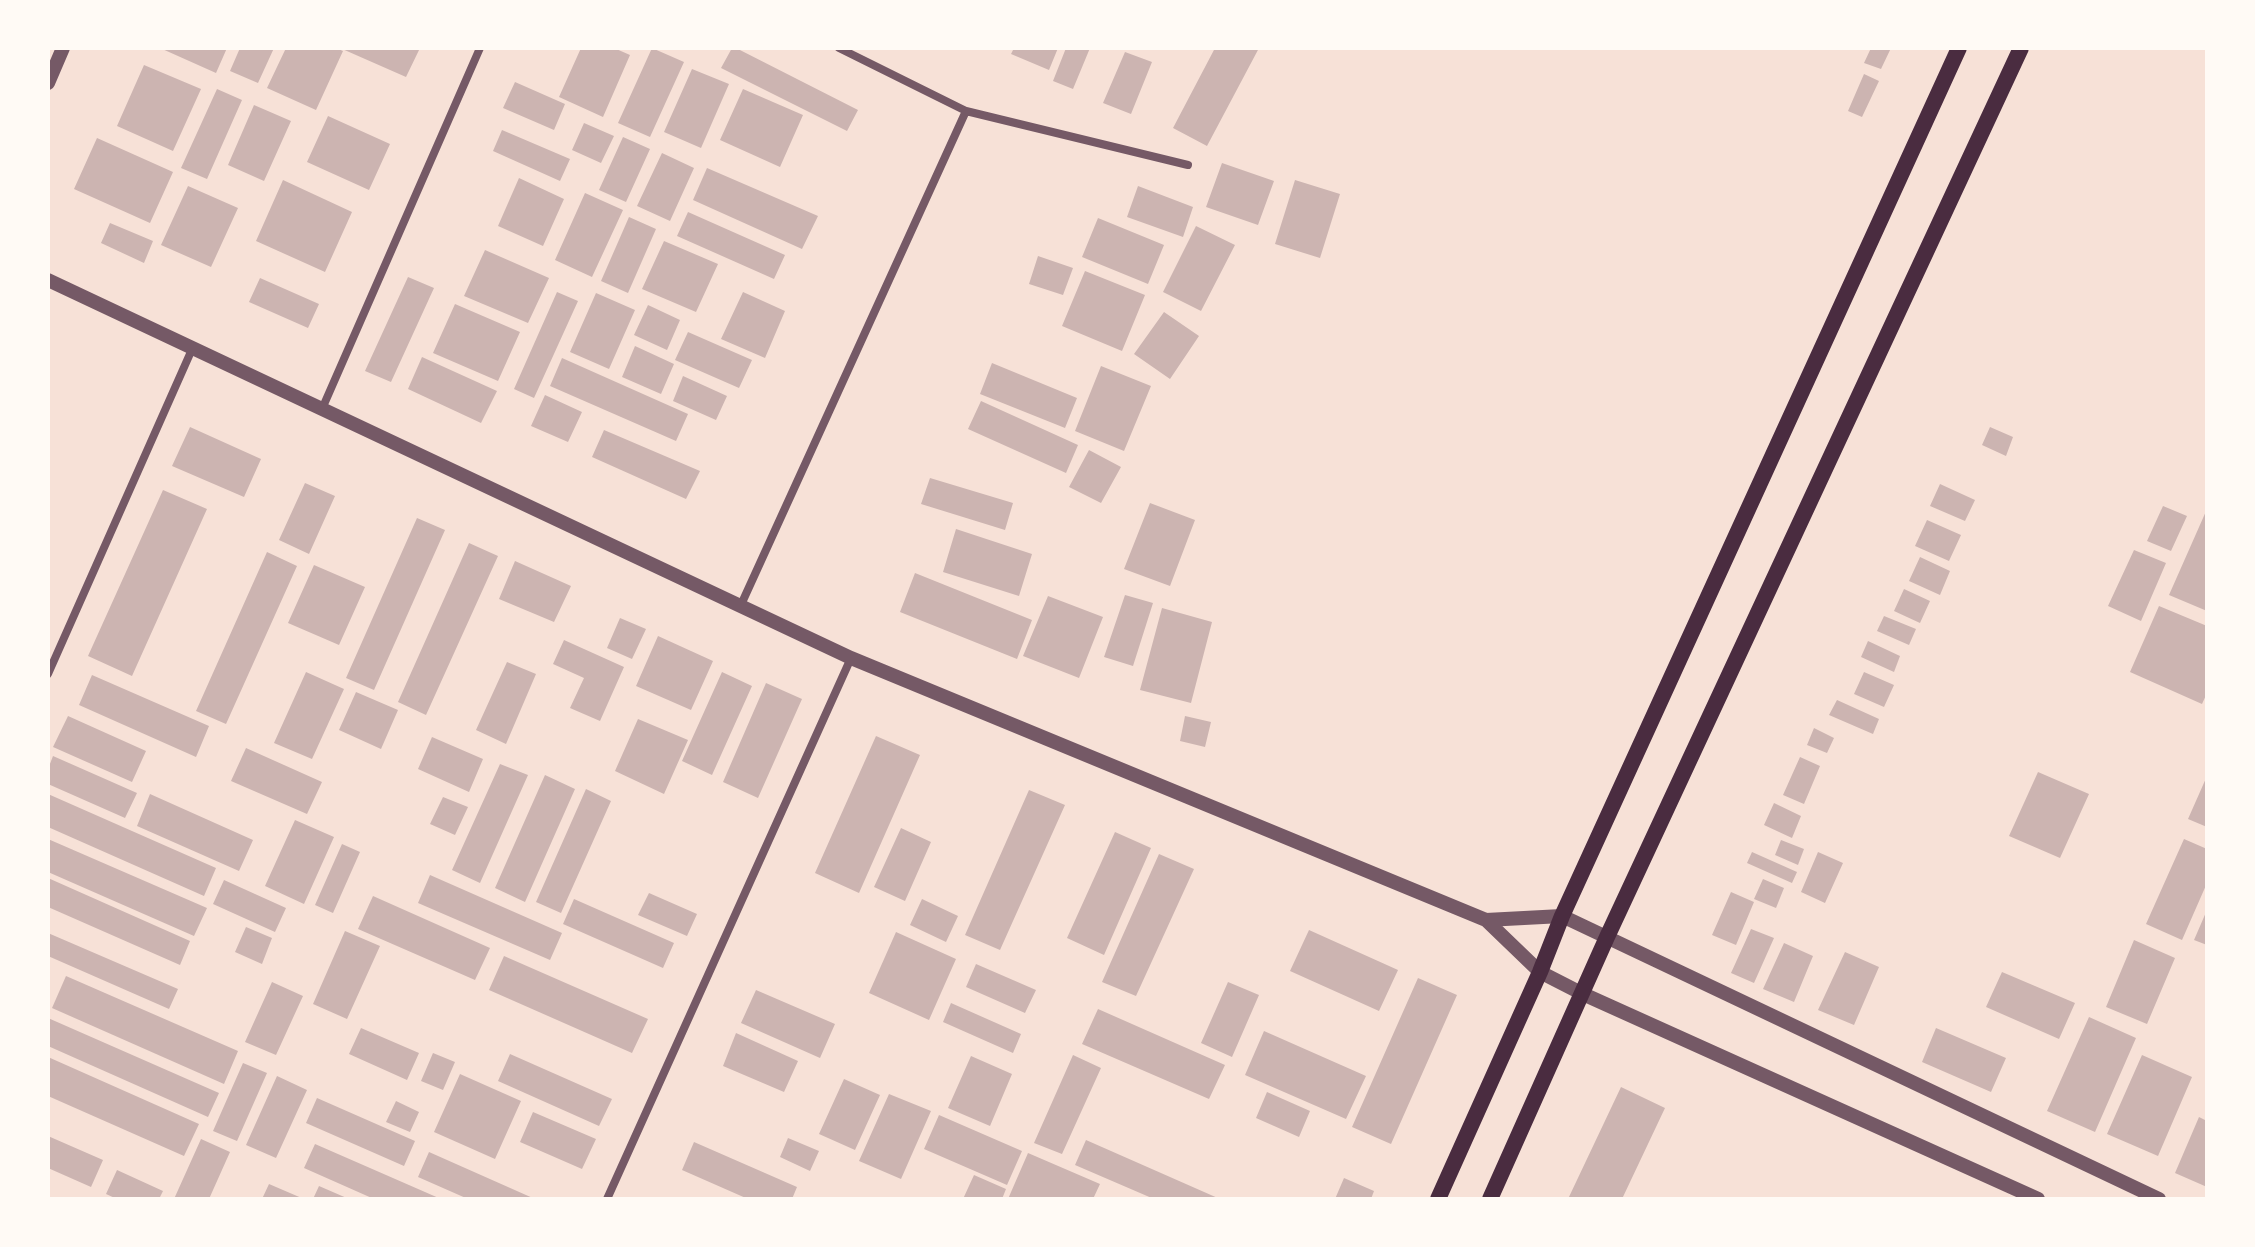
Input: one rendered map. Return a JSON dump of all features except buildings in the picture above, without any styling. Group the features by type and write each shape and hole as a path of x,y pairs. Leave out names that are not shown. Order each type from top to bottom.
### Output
{"main road":[{"path":"1438,1199 1562,916 1959,48"},
{"path":"1490,1199 1607,937 2021,48"}],"street":[{"path":"48,83 63,48"},
{"path":"322,409 480,48"},
{"path":"839,48 966,111 1188,165"},
{"path":"740,607 966,111"},
{"path":"48,280 851,658 1486,920 1540,972 1583,994 2038,1199"},
{"path":"48,674 193,347"},
{"path":"607,1199 851,658"},
{"path":"1486,920 1562,916 2159,1199"}]}
